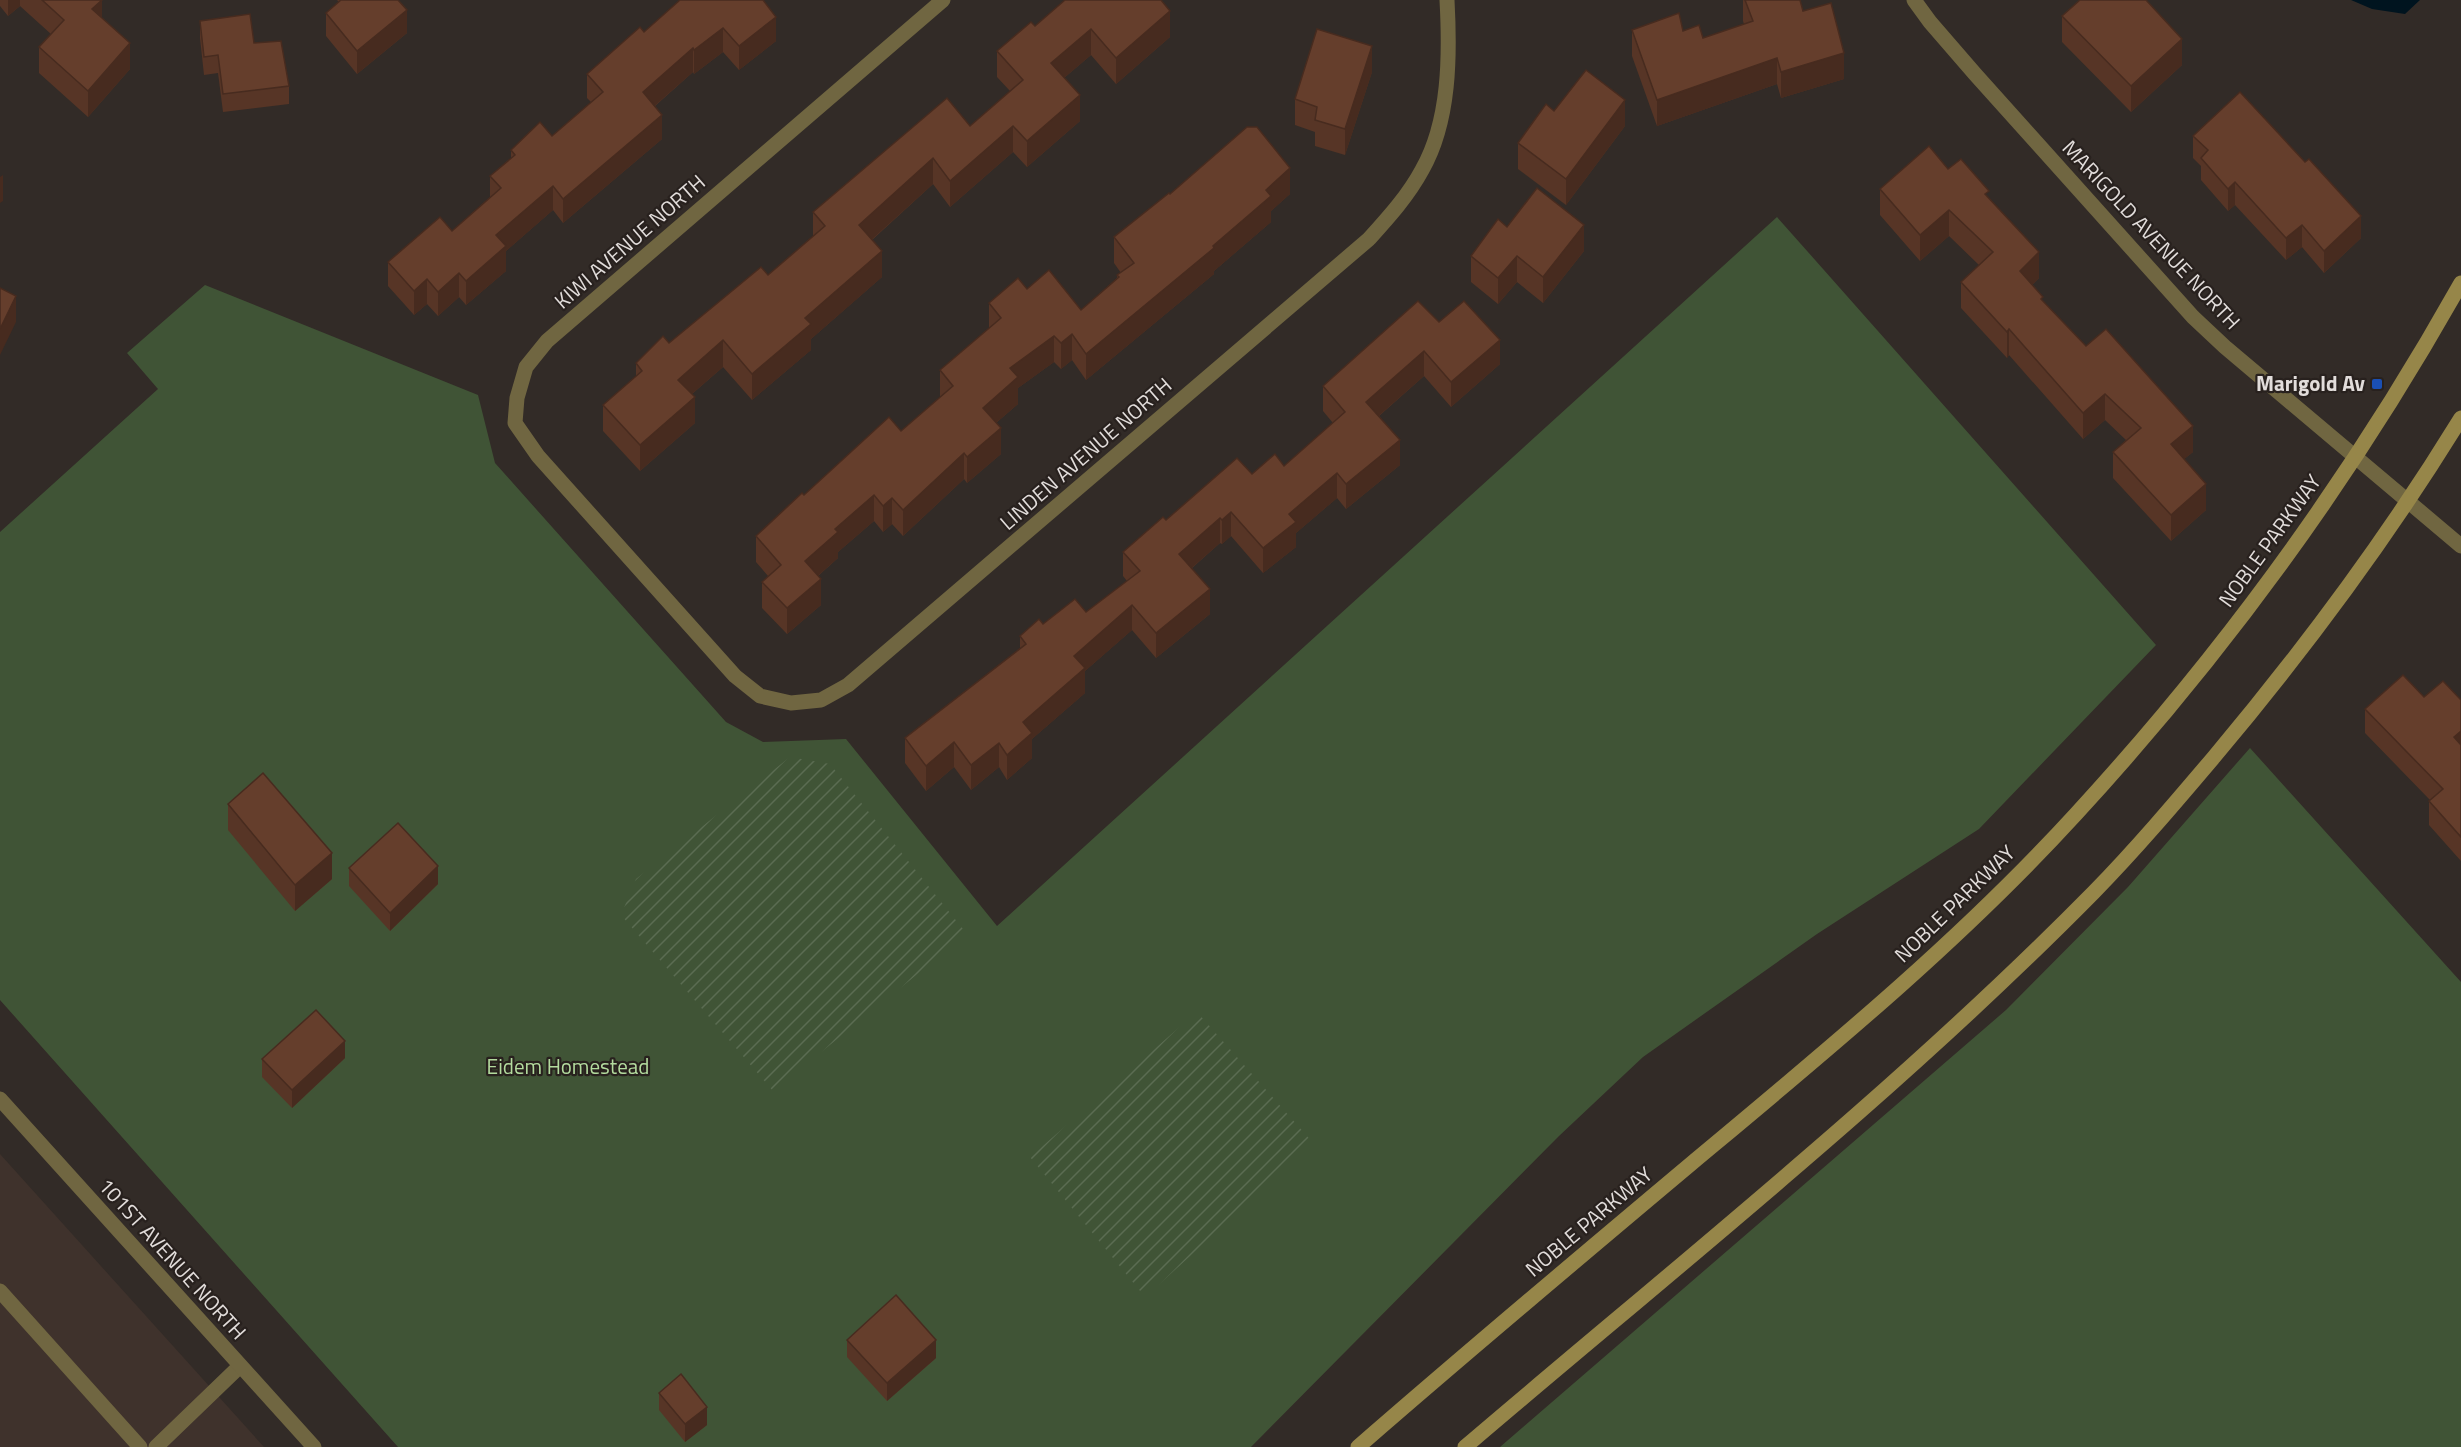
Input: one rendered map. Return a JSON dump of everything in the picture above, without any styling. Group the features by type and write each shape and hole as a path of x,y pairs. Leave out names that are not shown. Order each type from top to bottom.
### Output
{"main road":[{"name":"NOBLE PARKWAY","path":"1358,1447 1520,1306 1877,1007 2022,869 2076,814 2222,643 2355,458 2461,283"},
{"path":"1465,1447 1921,1058 2022,964 2096,889 2154,826 2274,682 2328,613 2408,501 2461,418"}],"street":[{"name":"KIWI AVENUE NORTH","path":"629,557 538,456 515,423 517,398 526,367 547,341 943,0"},
{"name":"LINDEN AVENUE NORTH","path":"629,557 735,676 760,696 791,703 820,700 848,685 1369,239 1423,170 1438,129 1446,84 1448,0"},
{"name":"MARIGOLD AVENUE NORTH","path":"1914,0 1975,75 2193,316 2225,347 2461,546"},
{"name":"101ST AVENUE NORTH","path":"0,1099 314,1447"},
{"path":"0,1291 140,1447"},
{"path":"156,1447 240,1366"}],"shaded area":[{"path":"0,1154 264,1447 0,1447"}],"green space":[{"name":"Eidem Homestead","path":"1777,217 2156,645 1979,829 1817,934 1643,1057 1559,1136 1251,1447 398,1447 0,1000 0,532 158,389 127,353 205,285 478,395 495,463 726,722 763,742 846,739 997,926"},
{"path":"2250,748 2461,982 2461,1447 1500,1447 2006,1010 2128,887"},
{"path":"790,757 830,764 967,934 773,1091 621,915 636,879"},
{"path":"1197,1012 1314,1144 1145,1297 1030,1157"}],"water":[{"path":"2351,0 2420,0 2405,14 2372,9"}],"building":[{"path":"42,0 102,0 92,9 130,43 88,91 39,47 64,20"},
{"path":"341,0 398,0 407,10 357,51 326,13"},
{"path":"680,0 763,0 776,17 739,46 723,28 694,50 693,48 643,92 662,115 563,199 553,186 496,235 506,246 466,281 459,273 438,292 427,279 414,291 388,262 440,217 452,231 501,188 490,176 515,155 511,150 540,122 552,136 603,92 587,74 640,27 644,32"},
{"path":"1065,0 1161,0 1170,11 1116,58 1091,29 1051,63 1080,95 1027,141 1013,126 950,181 933,158 859,225 882,251 805,318 811,324 752,374 723,340 678,380 695,397 640,445 603,405 642,371 636,363 663,336 669,343 761,267 768,275 825,226 813,212 947,98 970,126 1023,80 997,51 1031,22 1035,26"},
{"path":"1745,0 1800,0 1803,11 1831,3 1844,53 1781,72 1777,58 1657,100 1632,30 1679,13 1683,31 1699,25 1703,38 1753,21"},
{"path":"2080,0 2146,0 2182,39 2131,86 2062,16"},
{"path":"250,14 254,43 281,41 289,86 223,94 218,55 204,57 200,21"},
{"path":"1317,29 1372,46 1345,129 1315,120 1317,107 1295,99"},
{"path":"1586,70 1625,100 1566,179 1518,143 1546,104 1554,111"},
{"path":"2240,92 2305,162 2309,159 2361,216 2324,251 2302,225 2286,238 2235,182 2228,189 2201,158 2208,150 2193,136"},
{"path":"1247,127 1257,127 1290,168 1266,190 1271,196 1213,246 1214,248 1086,354 1072,334 1061,343 1054,336 1010,368 1018,377 983,408 1001,428 967,457 964,453 903,510 892,498 883,506 874,495 835,529 838,532 805,561 821,579 787,608 762,582 781,565 756,536 889,417 901,431 953,386 940,370 1001,318 989,303 1018,278 1027,289 1049,270 1081,310 1119,277 1117,275 1134,263 1114,237 1170,194"},
{"path":"1929,146 1948,169 1961,159 1989,191 1985,194 2039,252 2020,271 2043,297 2041,299 2086,346 2106,329 2193,426 2171,444 2206,484 2171,515 2113,452 2141,428 2105,394 2083,413 2009,329 2007,332 1961,282 1993,252 1949,210 1920,235 1880,189"},
{"path":"1537,188 1584,225 1543,277 1517,256 1498,278 1471,256 1498,219 1507,227"},
{"path":"0,288 16,296 0,329"},
{"path":"1418,301 1439,322 1464,301 1500,340 1451,382 1424,351 1366,402 1400,440 1346,484 1337,473 1289,514 1296,522 1263,548 1231,512 1222,520 1220,518 1179,554 1210,589 1156,633 1132,605 1074,656 1085,668 1023,722 1032,733 1007,755 999,743 971,765 954,742 926,766 905,738 1026,644 1020,636 1039,619 1043,624 1075,599 1086,612 1140,571 1123,552 1163,517 1166,520 1237,458 1252,474 1275,454 1284,466 1345,412 1323,386"},
{"path":"2403,675 2424,697 2443,681 2461,700 2461,731 2454,737 2461,745 2461,837 2429,801 2443,789 2365,709"},
{"path":"263,773 332,853 295,885 228,804"},
{"path":"398,823 438,866 390,913 349,868"},
{"path":"316,1010 345,1041 292,1090 262,1059"},
{"path":"896,1295 936,1340 887,1383 847,1340"},
{"path":"681,1374 707,1407 685,1424 659,1393"}],"place":[{"name":"Marigold Av","path":"2377,384"}]}
